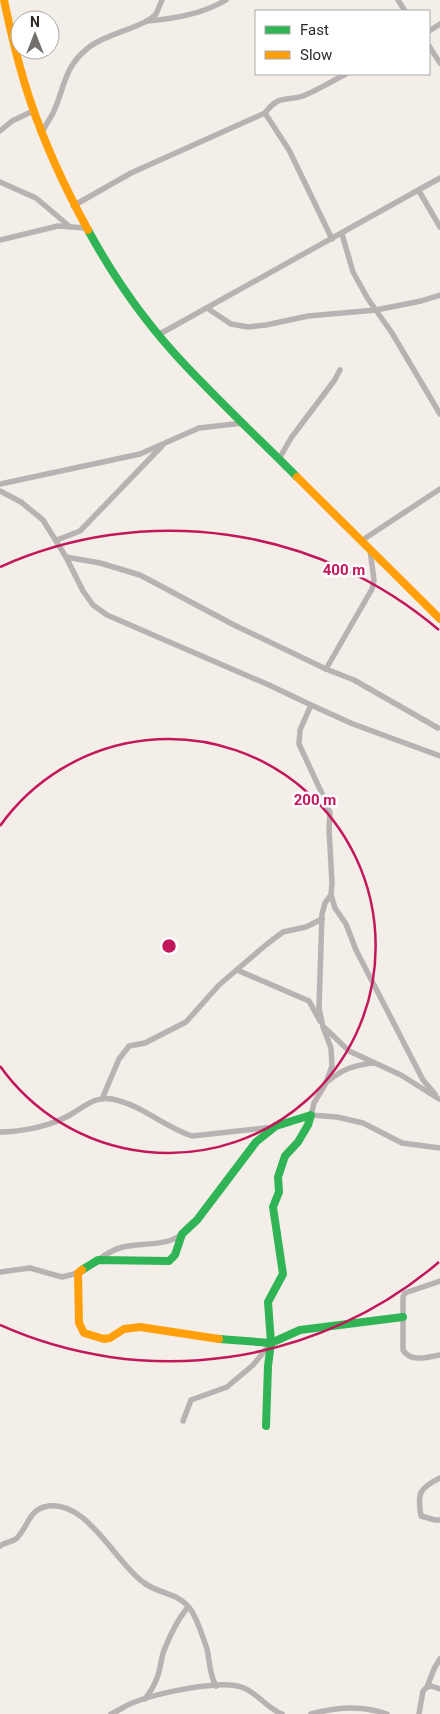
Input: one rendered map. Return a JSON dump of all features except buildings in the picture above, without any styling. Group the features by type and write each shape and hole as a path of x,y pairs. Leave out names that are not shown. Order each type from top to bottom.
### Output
{"street":[{"path":"4,0 18,63 41,134 73,206 113,274 158,335 185,366 440,619"},
{"path":"41,134 54,111 67,73 75,60 88,47 110,35 146,21 155,15 162,0"},
{"path":"146,21 172,19 214,7 226,0"},
{"path":"430,48 440,63"},
{"path":"73,206 131,173 265,113 272,104 280,100 302,96 344,75"},
{"path":"0,130 12,121 33,111"},
{"path":"265,113 289,150 332,239"},
{"path":"158,335 440,178"},
{"path":"0,182 36,198 70,227"},
{"path":"418,191 440,227"},
{"path":"0,240 23,236 45,228 58,226 86,228"},
{"path":"342,234 353,272 440,414"},
{"path":"207,308 231,324 248,327 308,316 376,310 421,301 440,295"},
{"path":"280,459 291,438 334,381 340,370"},
{"path":"0,484 140,454 199,428 243,422"},
{"path":"57,540 80,531 164,444"},
{"path":"360,541 440,489"},
{"path":"0,491 21,502 43,520 57,540 83,591 93,605 107,615 269,684 352,724 440,756"},
{"path":"326,669 372,589 374,580 370,550"},
{"path":"66,556 100,563 140,575 234,625 326,669 354,680 438,728"},
{"path":"310,705 300,730 299,744 330,813 330,895 423,1080 440,1099"},
{"path":"330,895 325,904 322,919 319,1008 323,1027 349,1051 401,1075 440,1099"},
{"path":"102,1099 120,1060 129,1046 144,1043 186,1022 219,985 283,932 306,927 322,919"},
{"path":"237,970 309,1000 331,1048 332,1066 326,1083 314,1103 308,1125 298,1142 285,1156 278,1177 279,1192 273,1207 283,1274 268,1302 271,1343 268,1366 266,1426"},
{"path":"326,1083 342,1071 362,1064 375,1063"},
{"path":"0,1132 28,1129 62,1119 95,1099 110,1098 143,1110 182,1133 192,1136 276,1126 310,1115 337,1117 363,1123 402,1143 440,1148"},
{"path":"0,1272 30,1268 62,1277 78,1272 110,1252 122,1247 172,1240 182,1234 197,1220 253,1146 276,1126"},
{"path":"98,1260 159,1262 169,1260 175,1255 182,1234"},
{"path":"78,1272 79,1323 84,1333 94,1338 110,1338 124,1329 140,1327 223,1340 271,1343"},
{"path":"440,1281 405,1293 403,1297 402,1350 406,1356 412,1359 440,1355"},
{"path":"183,1421 192,1400 227,1387 253,1365 271,1343 300,1330 403,1317"},
{"path":"440,1478 429,1483 420,1493 419,1503 421,1516 440,1520"},
{"path":"0,1546 16,1539 34,1513 44,1507 68,1508 94,1528 141,1581 155,1590 178,1597 188,1607 196,1621 206,1648 210,1676 216,1686"},
{"path":"145,1699 159,1674 165,1648 172,1630 188,1607"},
{"path":"419,1714 423,1691 427,1687 440,1659"},
{"path":"111,1714 131,1704 172,1692 228,1685 242,1687 253,1693 274,1711 282,1714"},
{"path":"427,1687 431,1686 440,1689"},
{"path":"311,1714 328,1710 361,1707 387,1714"}],"traffic: fast":[{"path":"88,230 120,284 158,335 297,477"},
{"path":"82,1270 98,1260 169,1261 175,1255 182,1234 197,1220 256,1142 276,1126 311,1115 308,1125 298,1142 285,1156 278,1177 279,1192 273,1207 283,1274 268,1302 271,1343 268,1366 266,1426"},
{"path":"219,1339 271,1343 300,1330 403,1317"}],"traffic: slow":[{"path":"4,0 12,38 36,117 56,166 88,230"},
{"path":"297,477 440,619"},
{"path":"82,1270 78,1273 79,1323 84,1333 104,1339 110,1338 124,1329 140,1327 219,1339"}]}
